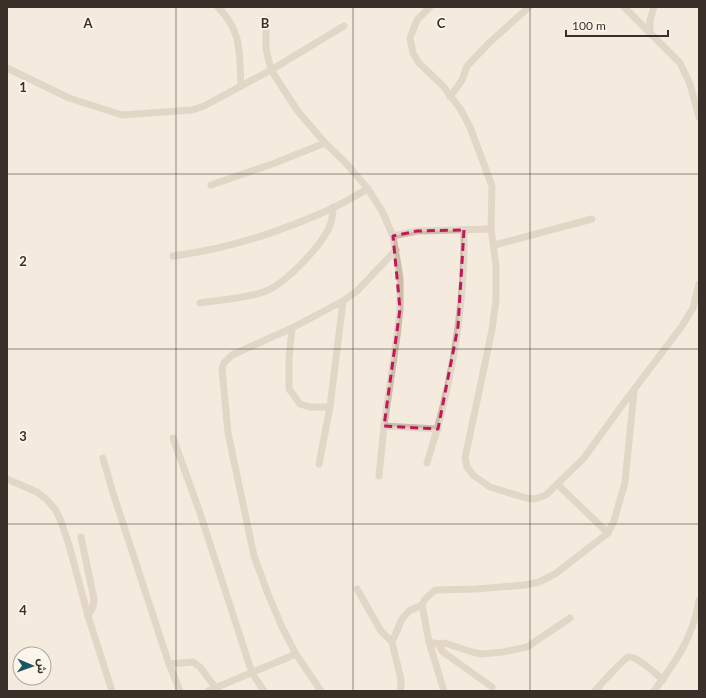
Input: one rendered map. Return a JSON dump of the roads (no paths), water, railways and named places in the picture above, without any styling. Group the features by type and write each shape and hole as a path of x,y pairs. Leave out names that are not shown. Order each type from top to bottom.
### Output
{"street":[{"path":"218,7 223,12 237,34 240,53 241,86"},
{"path":"430,7 416,20 410,38 413,53 419,63 443,86 461,110 470,127 492,186 493,206 491,229 496,266 496,300 492,330 465,458 467,467 473,475 490,487 526,498 535,499 546,495 558,485 584,458 689,315 693,308 699,284"},
{"path":"450,97 462,80 467,66 489,43 530,7"},
{"path":"624,7 680,64 690,84 698,113"},
{"path":"650,33 650,20 654,7"},
{"path":"266,19 266,49 271,70 296,110 368,189 382,211 393,236 400,278 400,309 384,426 379,476"},
{"path":"7,68 69,98 122,115 192,110 204,106 271,70 344,26"},
{"path":"211,185 275,163 325,143"},
{"path":"173,256 196,253 240,243 333,207 368,189"},
{"path":"200,303 255,294 267,290 284,280 321,241 332,219 333,207"},
{"path":"494,245 592,219"},
{"path":"393,236 417,231 491,229"},
{"path":"427,464 438,429 446,395 458,327 464,260 464,230"},
{"path":"321,691 296,654 268,594 254,556 228,432 222,369 224,363 232,355 292,328 343,301 362,286 396,250"},
{"path":"319,464 330,406 343,301"},
{"path":"292,328 289,358 289,389 300,404 310,407 330,406"},
{"path":"444,691 428,642 422,605 425,599 435,590 476,589 525,585 539,582 555,574 582,555 608,533 614,521 625,482 634,390"},
{"path":"384,426 438,429"},
{"path":"173,438 199,510 252,673 264,691"},
{"path":"103,458 113,494 169,664 180,691"},
{"path":"7,479 37,492 55,509 61,521 111,690"},
{"path":"558,485 608,533"},
{"path":"81,537 94,599 93,607 88,616"},
{"path":"358,589 381,631 392,642 401,680 400,691"},
{"path":"654,691 683,651 697,615 699,600"},
{"path":"392,642 402,619 409,611 422,605"},
{"path":"428,642 438,644 445,643 481,654 503,652 527,647 570,618"},
{"path":"438,644 443,652 492,687"},
{"path":"208,691 217,689 296,654"},
{"path":"595,691 618,668 623,660 628,657 632,657 650,668 663,680"},
{"path":"169,664 193,662 198,665 217,689"}]}
